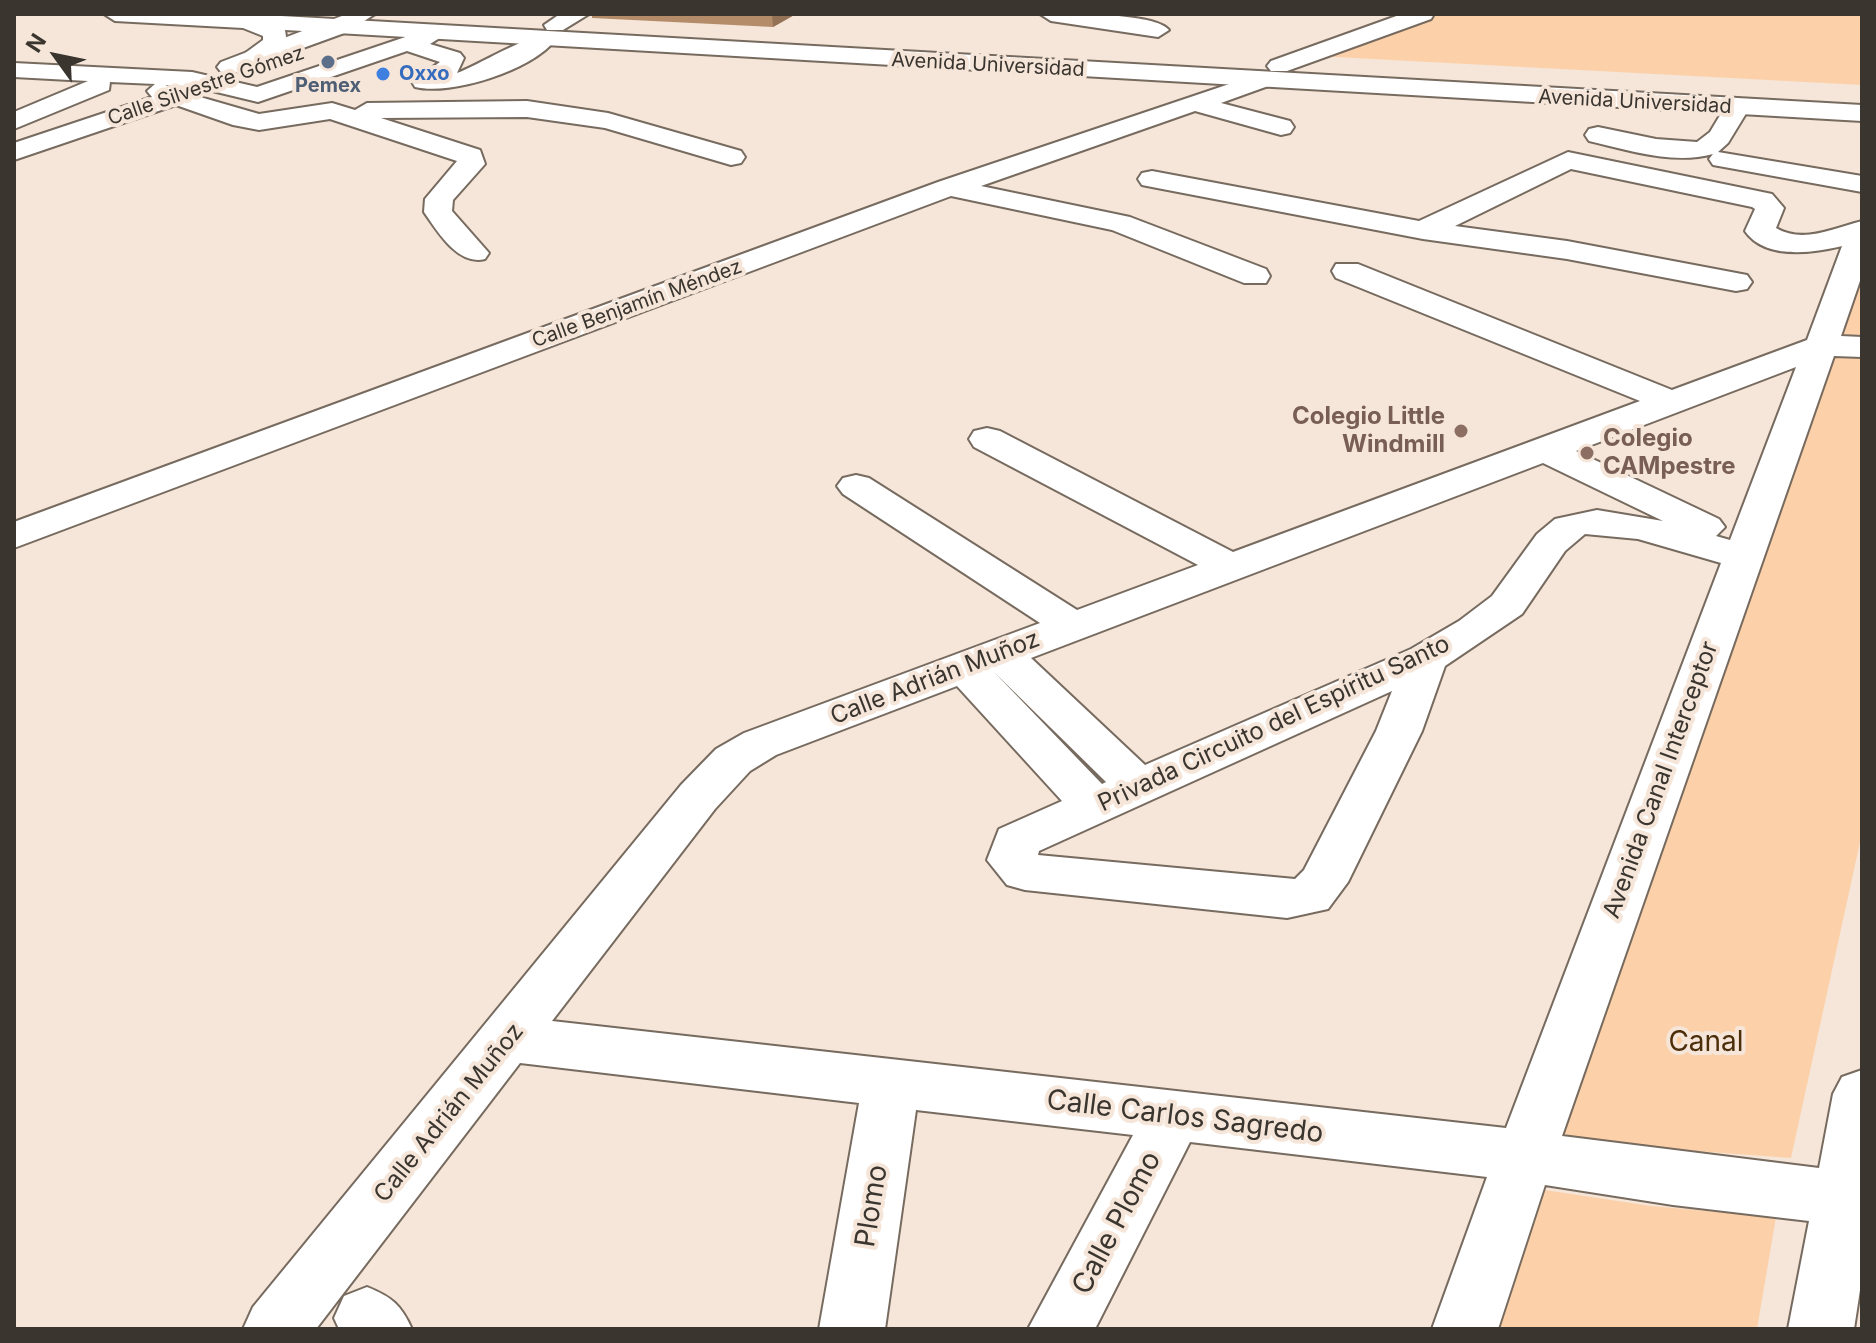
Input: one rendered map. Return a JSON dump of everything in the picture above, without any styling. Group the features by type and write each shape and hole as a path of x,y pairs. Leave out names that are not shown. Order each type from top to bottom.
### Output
{"street":[{"path":"115,14 246,21 341,34"},
{"path":"452,58 451,66 424,82 450,82 520,55 578,14"},
{"path":"1051,14 1158,30"},
{"path":"1126,56 1178,14"},
{"name":"Calle Benjamín Méndez","path":"14,536 948,188 1197,104 1423,14"},
{"path":"245,62 275,43 275,33 246,21"},
{"path":"14,70 258,95 382,28 435,34"},
{"path":"382,28 452,58 472,51 501,50"},
{"name":"Avenida Universidad","path":"382,28 1126,56 1270,73 1313,83 1817,111 1860,100"},
{"name":"Avenida Universidad","path":"382,28 435,34 549,32 1270,73 1860,100"},
{"name":"Calle Silvestre Gómez","path":"186,87 245,62 341,34 382,28"},
{"name":"Calle Silvestre Gómez","path":"14,152 54,132 341,34"},
{"path":"1236,115 1313,83"},
{"path":"15,126 49,105 100,85"},
{"path":"186,87 242,120 259,122 332,111 527,109 608,121 731,157"},
{"path":"1197,104 1281,127"},
{"path":"1566,129 1678,150 1699,150 1713,144 1737,107"},
{"path":"332,111 470,156 471,164 439,199 438,212 474,253"},
{"path":"1817,111 1862,122"},
{"path":"15,126 54,132"},
{"path":"1723,159 1862,184"},
{"path":"1152,179 1423,230 1567,250 1731,294 1759,244 1760,231 1770,208 1762,200 1568,160 1423,230"},
{"path":"948,188 1120,223 1255,276"},
{"path":"1759,244 1785,255 1840,252"},
{"name":"Avenida Canal Interceptor","path":"1465,1329 1744,552 1842,346 1840,252"},
{"path":"1347,271 1674,403"},
{"name":"Calle Adrián Muñoz","path":"276,1329 698,797 733,760 760,744 1541,448 1842,346"},
{"path":"987,439 1230,566"},
{"path":"1541,448 1744,552"},
{"path":"856,486 1073,626"},
{"name":"Privada Circuito del Espíritu Santo","path":"1426,659 1399,731 1323,882 1310,896 1287,899 1025,872 1012,860 1017,841 1426,659 1488,620 1514,597 1557,534 1579,523 1611,524 1744,552"},
{"path":"982,660 1139,787"},
{"path":"982,660 1095,807"},
{"name":"Calle Carlos Sagredo","path":"508,1039 1525,1156 1852,1200"},
{"name":"Plomo","path":"852,1329 891,1083"},
{"path":"1821,1329 1852,1200 1862,1094"},
{"name":"Calle Plomo","path":"1061,1329 1174,1116"}],"green space":[{"path":"1439,14 1862,14 1862,85 1316,56"},
{"path":"1862,262 1862,337 1848,337 1836,331"},
{"name":"Canal","path":"1830,355 1862,355 1862,833 1791,1158 1559,1141"},
{"path":"1545,1190 1651,1206 1776,1217 1757,1329 1498,1329"}],"place":[{"name":"Pemex","path":"328,62"},
{"name":"Oxxo","path":"383,74"},
{"name":"Colegio Little Windmill","path":"1461,431"},
{"name":"Colegio CAMpestre","path":"1587,453"}]}
